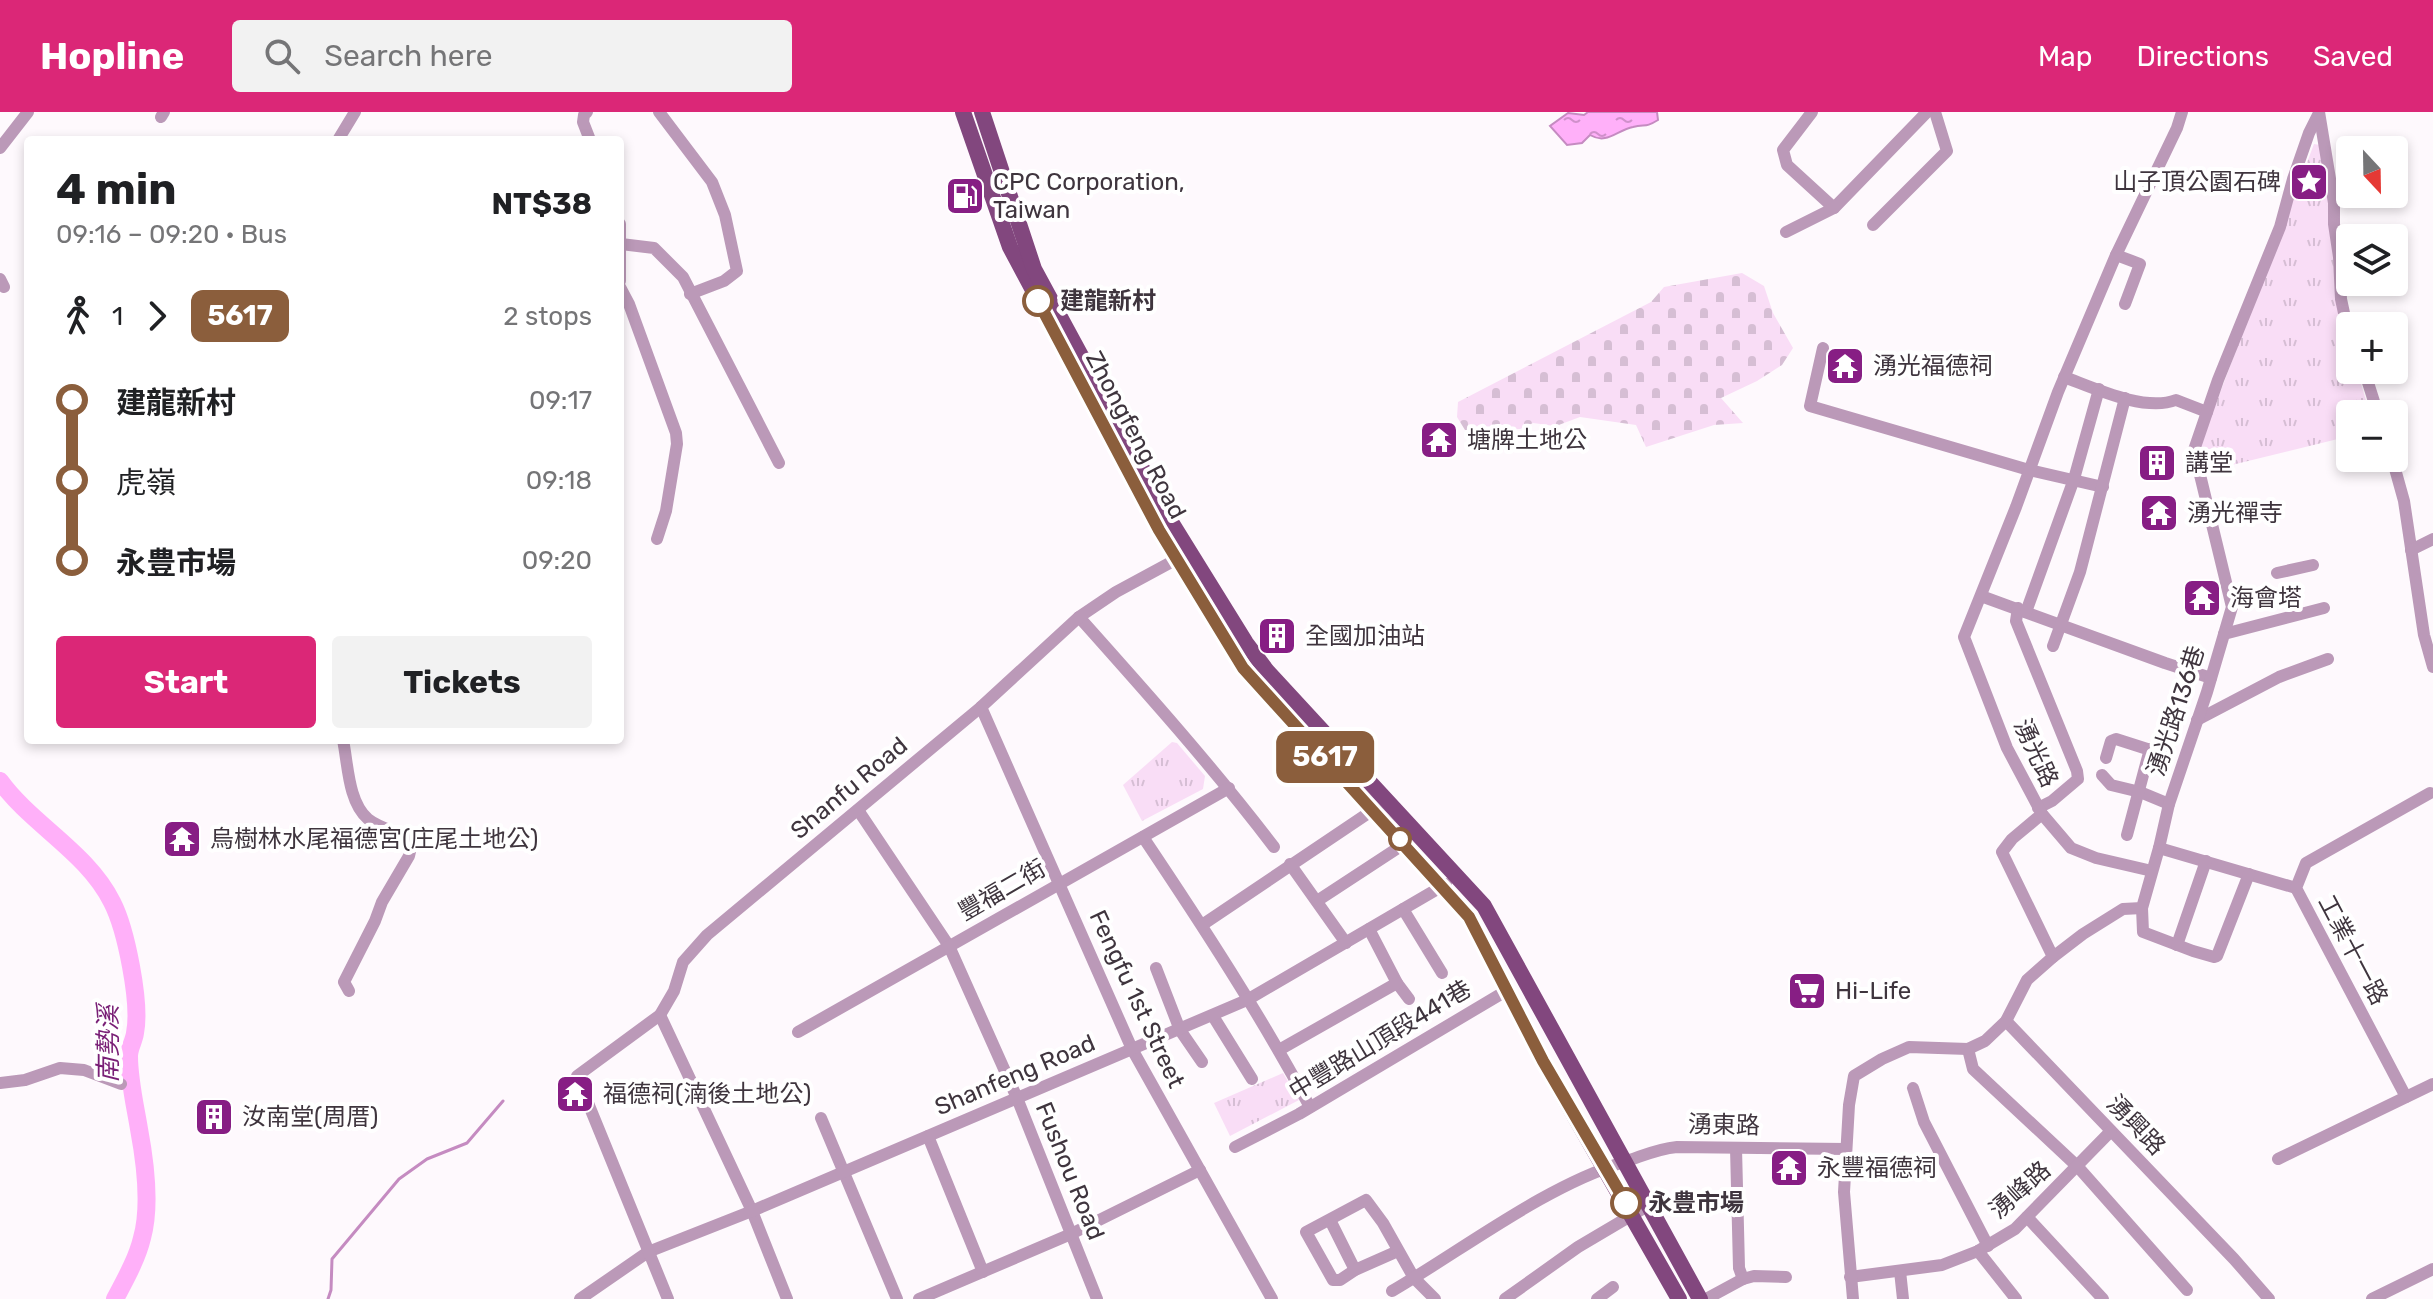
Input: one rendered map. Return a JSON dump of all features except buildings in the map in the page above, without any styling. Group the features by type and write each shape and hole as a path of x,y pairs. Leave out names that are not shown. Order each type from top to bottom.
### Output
{"main road":[{"name":"Zhongfeng Road","path":"963,112 1006,211"},
{"name":"Zhongfeng Road","path":"982,112 1006,211 1010,247 1182,553"},
{"path":"1182,553 1243,668 1469,917 1543,1061 1679,1299"},
{"path":"1182,553 1267,671 1484,906 1700,1299"}],"street":[{"path":"0,148 28,112"},
{"path":"340,136 355,112"},
{"path":"587,112 583,122 588,136"},
{"path":"659,112 712,182 725,215 737,271 724,281 690,294"},
{"path":"1812,112 1783,150 1787,165 1834,208"},
{"path":"1786,232 1834,208 1927,112"},
{"path":"1873,225 1947,151 1935,112"},
{"name":"湧光路","path":"2053,957 2002,852 2040,811 2007,748 1964,637 2064,377 2182,112"},
{"path":"2319,112 2334,203 2344,312"},
{"name":"湧光路136巷","path":"2142,908 2169,804 2232,607 2194,450 2280,227 2293,179 2319,112"},
{"path":"624,244 654,248 683,277 779,463"},
{"path":"2116,255 2140,264 2125,304"},
{"path":"624,296 676,433 668,498 657,539"},
{"path":"1823,348 1810,406 2029,470 2103,487"},
{"path":"2064,377 2125,398 2165,404 2176,400 2207,412"},
{"path":"2099,389 2074,479 2046,560 2016,621 2077,771 2078,779 2040,811 2071,848 2096,858 2152,871"},
{"path":"2053,646 2080,572 2125,398"},
{"path":"2396,472 2404,501 2424,635 2433,667"},
{"path":"2411,550 2433,539"},
{"name":"Shanfu Road","path":"648,1252 577,1076 660,1015 674,991 683,962 701,940 981,707 1079,617 1182,553"},
{"path":"2277,573 2313,565"},
{"path":"1981,596 2211,678"},
{"path":"2224,634 2324,608"},
{"path":"1079,617 1229,788 1274,847"},
{"path":"2197,720 2279,677 2328,659"},
{"name":"Fengfu 1st Street","path":"981,707 1132,1049 1272,1299"},
{"path":"2106,758 2111,741 2116,739 2166,755"},
{"path":"344,744 354,796 365,816 410,838 412,843 409,856 382,902 344,982 349,991"},
{"path":"2127,835 2150,749"},
{"path":"2102,775 2111,785 2169,804"},
{"name":"豐福二街","path":"798,1032 1229,788"},
{"name":"工業十一路","path":"2406,1097 2296,888 2306,863 2430,793"},
{"name":"Fushou Road","path":"858,810 949,946 1017,1098 1097,1299"},
{"path":"1202,925 1373,810"},
{"path":"1143,837 1202,925 1279,1050 1310,1107"},
{"path":"1317,901 1404,844"},
{"path":"2159,848 2296,888"},
{"path":"2177,945 2206,861"},
{"path":"1290,864 1346,943"},
{"path":"1853,1299 1844,1192 1854,1076 1909,1047 1968,1049 1985,1041 2006,1021 2027,980 2083,934 2123,909 2142,908 2143,932 2214,957 2223,943 2249,874"},
{"name":"Shanfeng Road","path":"580,1299 648,1252 752,1211 1247,1000 1459,877"},
{"path":"1403,909 1442,973"},
{"path":"1369,929 1397,983 1409,999"},
{"path":"1156,968 1180,1030 1202,1062"},
{"path":"1279,1050 1397,983"},
{"name":"中豐路山頂段441巷","path":"1235,1147 1310,1107 1506,991"},
{"path":"660,1015 752,1211 787,1299"},
{"path":"1213,1016 1252,1079"},
{"name":"湧興路","path":"2006,1021 2269,1299"},
{"path":"1968,1049 1973,1069 2078,1167 2187,1290"},
{"path":"0,1083 25,1080 60,1068 84,1070 121,1084"},
{"path":"2278,1159 2433,1084"},
{"path":"1913,1088 1924,1122 1983,1248 2016,1299"},
{"path":"821,1118 897,1299"},
{"name":"湧峰路","path":"1850,1277 1942,1265 1983,1248 2015,1229 2111,1131"},
{"path":"928,1136 983,1272"},
{"path":"1736,1148 1739,1268 1743,1279"},
{"name":"湧東路","path":"1392,1291 1536,1203 1605,1167 1655,1149 1846,1149"},
{"path":"919,1299 1071,1234 1200,1170"},
{"path":"1398,1251 1340,1280 1333,1280 1306,1232 1366,1200 1383,1223 1414,1278 1435,1299"},
{"path":"1505,1299 1578,1247 1649,1205"},
{"path":"2027,1217 2103,1299"},
{"path":"1330,1220 1355,1270"},
{"path":"648,1252 668,1299"},
{"path":"2372,1299 2433,1269"},
{"path":"1900,1271 1903,1299"},
{"path":"1706,1299 1743,1279 1754,1276 1786,1277"},
{"path":"1597,1299 1613,1287"}],"green space":[{"path":"2314,144 2320,145 2339,312 2336,312 2336,384 2361,384 2366,400 2336,400 2336,439 2203,472 2198,451"},
{"path":"1742,273 1764,286 1773,313 1793,348 1782,365 1721,398 1743,423 1714,425 1646,447 1636,425 1580,417 1556,426 1533,423 1520,429 1465,430 1457,417 1458,402 1651,302 1664,287"},
{"path":"1172,742 1177,743 1205,776 1203,789 1142,821 1123,785"},
{"path":"1283,1073 1299,1100 1230,1136 1214,1103"}],"water":[{"path":"1588,112 1657,112 1658,120 1607,138 1590,135 1582,143 1567,145 1550,126 1568,113 1584,115"}],"waterway":[{"name":"南勢溪","path":"0,781 27,811 74,853 101,884 117,914 127,947 136,1004 129,1065 147,1198 145,1225 137,1254 115,1299"},
{"path":"328,1299 332,1259 399,1179 427,1159 467,1143 503,1101"}],"bus line":[{"name":"5617","path":"1038,301 1159,530 1243,668 1469,917 1543,1061 1626,1203"}],"place":[{"name":"山子頂公園石碑","path":"2309,182"},
{"name":"CPC Corporation, Taiwan","path":"965,196"},
{"name":"建龍新村","path":"1038,301"},
{"name":"湧光福德祠","path":"1845,366"},
{"name":"塘牌土地公","path":"1439,440"},
{"name":"講堂","path":"2157,463"},
{"name":"湧光禪寺","path":"2159,513"},
{"name":"海會塔","path":"2202,598"},
{"name":"全國加油站","path":"1277,636"},
{"name":"烏樹林水尾福德宮(庄尾土地公)","path":"182,839"},
{"name":"Hi-Life","path":"1807,991"},
{"name":"福德祠(湳後土地公)","path":"575,1094"},
{"name":"汝南堂(周厝)","path":"214,1117"},
{"name":"永豐福德祠","path":"1789,1168"},
{"name":"永豊市場","path":"1626,1203"}]}
